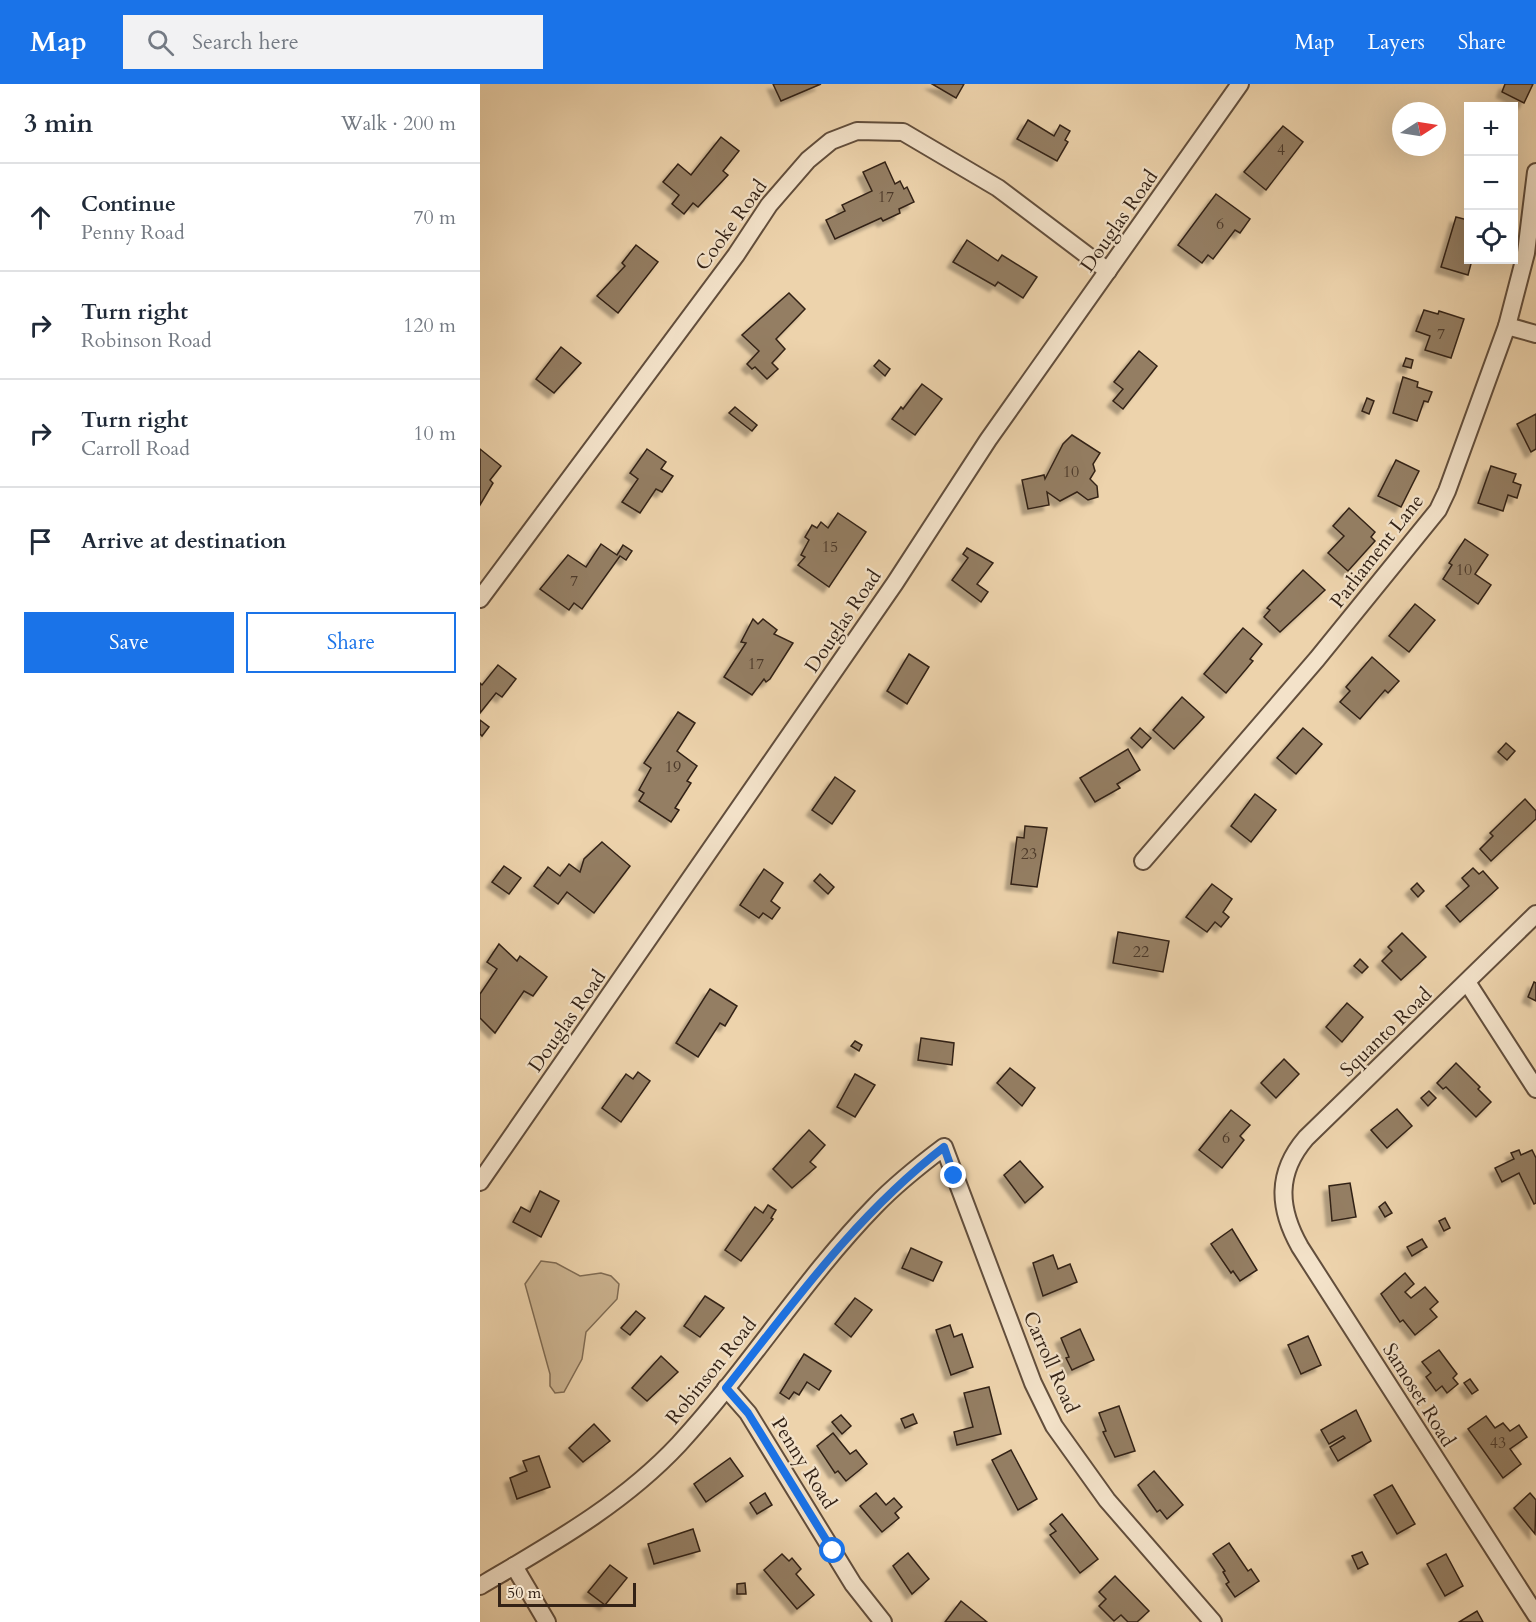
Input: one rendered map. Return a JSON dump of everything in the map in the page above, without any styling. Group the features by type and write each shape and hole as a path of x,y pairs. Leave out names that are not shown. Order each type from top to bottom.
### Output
{"street":[{"name":"Douglas Road","path":"480,1182 895,583 988,440 1240,84"},
{"name":"Cooke Road","path":"480,599 736,255 768,205 808,160 831,141 857,131 903,132 998,188 1108,271"},
{"name":"Parliament Lane","path":"1143,861 1426,527 1447,491 1508,326 1526,253 1536,172"},
{"path":"1508,326 1536,334"},
{"name":"Squanto Road","path":"1283,1191 1288,1164 1306,1138 1536,914"},
{"path":"1467,982 1536,1089"},
{"name":"Robinson Road","path":"480,1586 600,1513 627,1492 679,1444 810,1280 874,1207 944,1147"},
{"name":"Carroll Road","path":"944,1147 1033,1383 1054,1426 1107,1500 1213,1622"},
{"name":"Samoset Road","path":"1283,1191 1288,1222 1300,1246 1536,1615"},
{"name":"Penny Road","path":"726,1388 748,1413 853,1584 884,1622"},
{"path":"514,1566 548,1622"}],"shaded area":[{"path":"541,1261 556,1263 580,1276 601,1273 611,1276 619,1284 617,1299 586,1332 582,1359 564,1392 555,1393 550,1386 550,1374 525,1284"}],"building":[{"path":"773,84 821,84 781,101"},
{"path":"932,84 964,84 956,98"},
{"path":"1505,84 1533,84 1524,103 1502,92"},
{"path":"1028,120 1054,136 1060,125 1070,131 1065,140 1068,142 1057,161 1017,139"},
{"path":"1283,126 1303,142 1266,190 1244,172"},
{"path":"721,137 739,151 723,171 728,175 698,207 693,203 684,214 672,204 679,195 663,182 678,164 691,175"},
{"path":"885,162 895,184 900,181 904,189 907,187 914,202 899,209 900,213 883,221 881,218 835,239 826,220 845,211 842,205 872,191 863,172"},
{"path":"1216,194 1250,219 1240,233 1235,230 1213,259 1208,255 1202,263 1178,245"},
{"path":"1456,217 1464,219 1464,264 1471,264 1468,275 1441,267"},
{"path":"967,240 998,261 1002,255 1037,277 1023,298 998,282 995,286 953,262"},
{"path":"636,245 658,262 618,313 597,296 625,266 622,263"},
{"path":"789,293 805,309 776,339 785,349 772,363 778,369 767,379 755,367 752,369 747,364 759,351 742,335"},
{"path":"1424,310 1438,314 1439,311 1464,319 1451,358 1425,350 1430,336 1416,331"},
{"path":"561,347 581,363 554,393 536,379"},
{"path":"1139,351 1157,366 1123,409 1113,401 1123,389 1114,382"},
{"path":"1406,358 1413,360 1411,368 1403,366"},
{"path":"879,360 890,369 885,376 874,366"},
{"path":"1403,377 1418,382 1417,387 1432,392 1428,402 1424,401 1417,421 1393,413"},
{"path":"922,384 942,399 915,435 892,419 901,407 903,409"},
{"path":"1367,398 1374,401 1369,414 1362,411"},
{"path":"735,407 757,425 752,431 729,413"},
{"path":"1536,414 1536,449 1531,452 1517,424"},
{"path":"1072,435 1100,453 1093,464 1095,471 1090,479 1097,486 1098,497 1088,500 1077,492 1060,501 1047,492 1049,505 1028,509 1022,480 1044,475 1045,479 1063,444"},
{"path":"480,449 501,466 490,480 493,483 480,505"},
{"path":"647,449 666,462 661,469 673,476 662,492 656,489 640,513 622,502 638,479 630,473"},
{"path":"1396,460 1419,471 1401,507 1378,496"},
{"path":"1491,466 1516,474 1513,482 1521,485 1517,498 1508,495 1503,511 1478,503"},
{"path":"1349,508 1375,532 1371,537 1375,541 1348,571 1328,553 1344,536 1333,526"},
{"path":"838,513 866,532 829,587 798,565 805,557 801,555 809,540 805,537 812,525 817,528 821,522 828,528"},
{"path":"1465,539 1488,555 1475,574 1491,585 1478,604 1443,579 1452,565 1449,563"},
{"path":"601,544 617,555 623,545 632,551 626,560 620,556 582,609 574,603 569,610 540,589 568,555 586,567"},
{"path":"967,548 993,563 977,584 988,592 981,602 952,580 968,558 963,554"},
{"path":"1303,570 1325,590 1280,632 1264,617 1270,610 1267,608"},
{"path":"1415,604 1435,620 1409,652 1389,636"},
{"path":"753,619 758,624 763,619 777,630 774,634 793,643 770,679 766,682 764,679 752,695 724,677 746,643 741,642"},
{"path":"1243,628 1262,644 1250,659 1253,661 1226,693 1204,674"},
{"path":"909,654 929,667 907,704 887,691"},
{"path":"1372,657 1399,681 1388,693 1385,690 1360,719 1340,702 1350,691 1346,687"},
{"path":"498,665 516,679 502,697 496,693 480,713 480,683 482,685"},
{"path":"1182,697 1204,717 1174,749 1153,730"},
{"path":"678,712 695,723 677,751 697,766 687,781 691,783 675,808 679,810 671,822 639,801 644,793 639,790 651,768 644,763"},
{"path":"480,720 489,727 482,736 480,734"},
{"path":"1140,728 1151,738 1142,748 1131,738"},
{"path":"1303,728 1322,744 1296,774 1277,758"},
{"path":"1506,743 1515,751 1507,760 1498,752"},
{"path":"1128,749 1140,770 1117,784 1120,788 1095,802 1080,778"},
{"path":"835,777 855,791 832,824 812,810"},
{"path":"1255,794 1276,810 1251,842 1231,826"},
{"path":"1525,799 1536,811 1536,819 1491,861 1480,849 1493,836 1490,833"},
{"path":"1025,826 1047,828 1037,887 1011,884 1017,837 1024,838"},
{"path":"602,842 630,866 594,913 567,892 558,904 534,886 548,867 560,876 569,864 580,872 584,859"},
{"path":"504,866 521,878 509,894 492,882"},
{"path":"1473,868 1479,874 1483,871 1498,888 1460,922 1446,906 1469,886 1462,878"},
{"path":"764,869 783,883 771,901 780,908 772,919 763,913 759,918 740,905"},
{"path":"820,874 834,887 828,894 814,881"},
{"path":"1417,883 1424,891 1418,897 1411,889"},
{"path":"1212,884 1232,899 1223,912 1229,917 1221,927 1215,922 1207,932 1186,917"},
{"path":"1118,932 1169,941 1163,972 1113,963"},
{"path":"1402,933 1426,957 1401,980 1382,961 1392,951 1388,947"},
{"path":"499,944 517,961 520,956 547,977 533,996 524,991 495,1033 480,1018 480,994 497,969 487,962"},
{"path":"1360,959 1368,967 1362,973 1354,966"},
{"path":"1534,982 1536,983 1536,1001 1528,997"},
{"path":"710,989 737,1006 725,1026 720,1023 698,1057 676,1043"},
{"path":"1347,1003 1363,1017 1342,1042 1326,1027"},
{"path":"921,1038 954,1043 952,1065 918,1060"},
{"path":"855,1041 862,1045 859,1051 851,1046"},
{"path":"1284,1059 1299,1074 1276,1098 1261,1083"},
{"path":"1456,1063 1480,1087 1478,1089 1491,1102 1476,1117 1446,1087 1443,1089 1437,1083"},
{"path":"1010,1068 1035,1088 1022,1106 997,1083"},
{"path":"638,1072 650,1081 621,1122 602,1108 626,1074 633,1079"},
{"path":"855,1074 875,1085 855,1117 837,1107"},
{"path":"1429,1091 1436,1098 1428,1106 1421,1098"},
{"path":"1397,1109 1412,1126 1387,1148 1371,1130"},
{"path":"1231,1110 1250,1125 1240,1136 1244,1140 1222,1168 1199,1150"},
{"path":"809,1130 825,1145 810,1162 816,1167 792,1188 773,1169"},
{"path":"1519,1150 1521,1155 1532,1150 1536,1158 1536,1203 1534,1204 1519,1173 1502,1182 1495,1168 1514,1159 1511,1153"},
{"path":"1020,1161 1043,1187 1025,1203 1004,1175"},
{"path":"1350,1183 1356,1217 1332,1221 1329,1186"},
{"path":"540,1191 559,1201 541,1237 513,1222 521,1207 530,1212"},
{"path":"1385,1202 1392,1213 1385,1217 1379,1207"},
{"path":"768,1205 776,1210 771,1218 773,1219 741,1261 725,1250 755,1207 763,1213"},
{"path":"1445,1218 1450,1228 1444,1231 1439,1221"},
{"path":"1232,1229 1257,1270 1240,1281 1233,1271 1231,1273 1211,1244"},
{"path":"1422,1239 1427,1247 1412,1256 1407,1247"},
{"path":"911,1248 942,1262 933,1281 902,1268"},
{"path":"1053,1255 1058,1269 1070,1264 1077,1282 1043,1296 1033,1263"},
{"path":"1405,1273 1414,1284 1405,1292 1411,1298 1425,1287 1438,1302 1430,1309 1437,1317 1415,1335 1403,1320 1400,1322 1381,1294"},
{"path":"705,1296 724,1308 700,1337 684,1326"},
{"path":"855,1298 872,1310 851,1337 835,1324"},
{"path":"636,1311 645,1318 630,1335 621,1328"},
{"path":"950,1325 954,1337 962,1334 973,1367 951,1375 936,1330"},
{"path":"1080,1329 1094,1360 1072,1370 1061,1338"},
{"path":"1308,1336 1321,1365 1301,1374 1288,1345"},
{"path":"1439,1350 1457,1374 1453,1378 1458,1384 1447,1393 1442,1386 1436,1391 1426,1377 1431,1373 1422,1362"},
{"path":"804,1354 831,1371 819,1390 807,1382 799,1395 794,1392 789,1399 780,1393"},
{"path":"661,1356 678,1372 647,1401 632,1388"},
{"path":"1470,1379 1478,1390 1472,1394 1464,1383"},
{"path":"989,1387 1001,1434 957,1445 954,1432 973,1427 964,1393"},
{"path":"1119,1406 1135,1451 1115,1457 1103,1432 1106,1431 1099,1413"},
{"path":"1356,1410 1371,1441 1338,1461 1330,1447 1345,1438 1343,1436 1329,1444 1321,1430"},
{"path":"913,1414 917,1423 905,1428 901,1419"},
{"path":"841,1415 851,1426 842,1434 832,1422"},
{"path":"1486,1416 1495,1428 1503,1423 1510,1431 1519,1425 1527,1437 1510,1449 1521,1464 1503,1478 1468,1429"},
{"path":"594,1424 610,1441 583,1462 569,1448"},
{"path":"833,1433 850,1454 856,1450 867,1464 846,1481 838,1471 835,1473 817,1446"},
{"path":"1011,1450 1037,1499 1018,1510 992,1460"},
{"path":"539,1456 550,1487 517,1499 510,1478 527,1471 523,1461"},
{"path":"730,1458 743,1476 706,1502 694,1484"},
{"path":"1154,1471 1183,1505 1167,1519 1160,1510 1157,1512 1138,1485"},
{"path":"1392,1485 1415,1524 1397,1534 1374,1495"},
{"path":"765,1493 772,1505 757,1514 750,1503"},
{"path":"876,1493 886,1505 894,1498 902,1507 895,1513 899,1518 882,1532 860,1506"},
{"path":"1530,1493 1536,1500 1535,1534 1514,1508"},
{"path":"1062,1514 1098,1559 1080,1573 1050,1535 1056,1531 1050,1524"},
{"path":"693,1529 700,1551 654,1564 648,1544"},
{"path":"1229,1543 1248,1571 1251,1569 1259,1581 1235,1597 1226,1584 1229,1582 1223,1572 1225,1571 1213,1554"},
{"path":"1362,1552 1368,1564 1358,1569 1352,1556"},
{"path":"908,1553 929,1579 912,1594 893,1566"},
{"path":"782,1554 789,1561 792,1558 801,1569 796,1574 814,1595 797,1609 764,1570"},
{"path":"1446,1554 1463,1586 1445,1596 1427,1564"},
{"path":"610,1565 627,1578 605,1605 588,1592"},
{"path":"1115,1576 1149,1611 1137,1622 1128,1622 1121,1615 1114,1621 1099,1606 1106,1599 1099,1592"},
{"path":"745,1583 746,1594 737,1594 737,1584"},
{"path":"961,1601 987,1622 945,1622"},
{"path":"1477,1611 1483,1622 1459,1622"}],"route":[{"path":"833,1551 748,1413 726,1388 810,1280 886,1194 944,1147 954,1176"}]}
